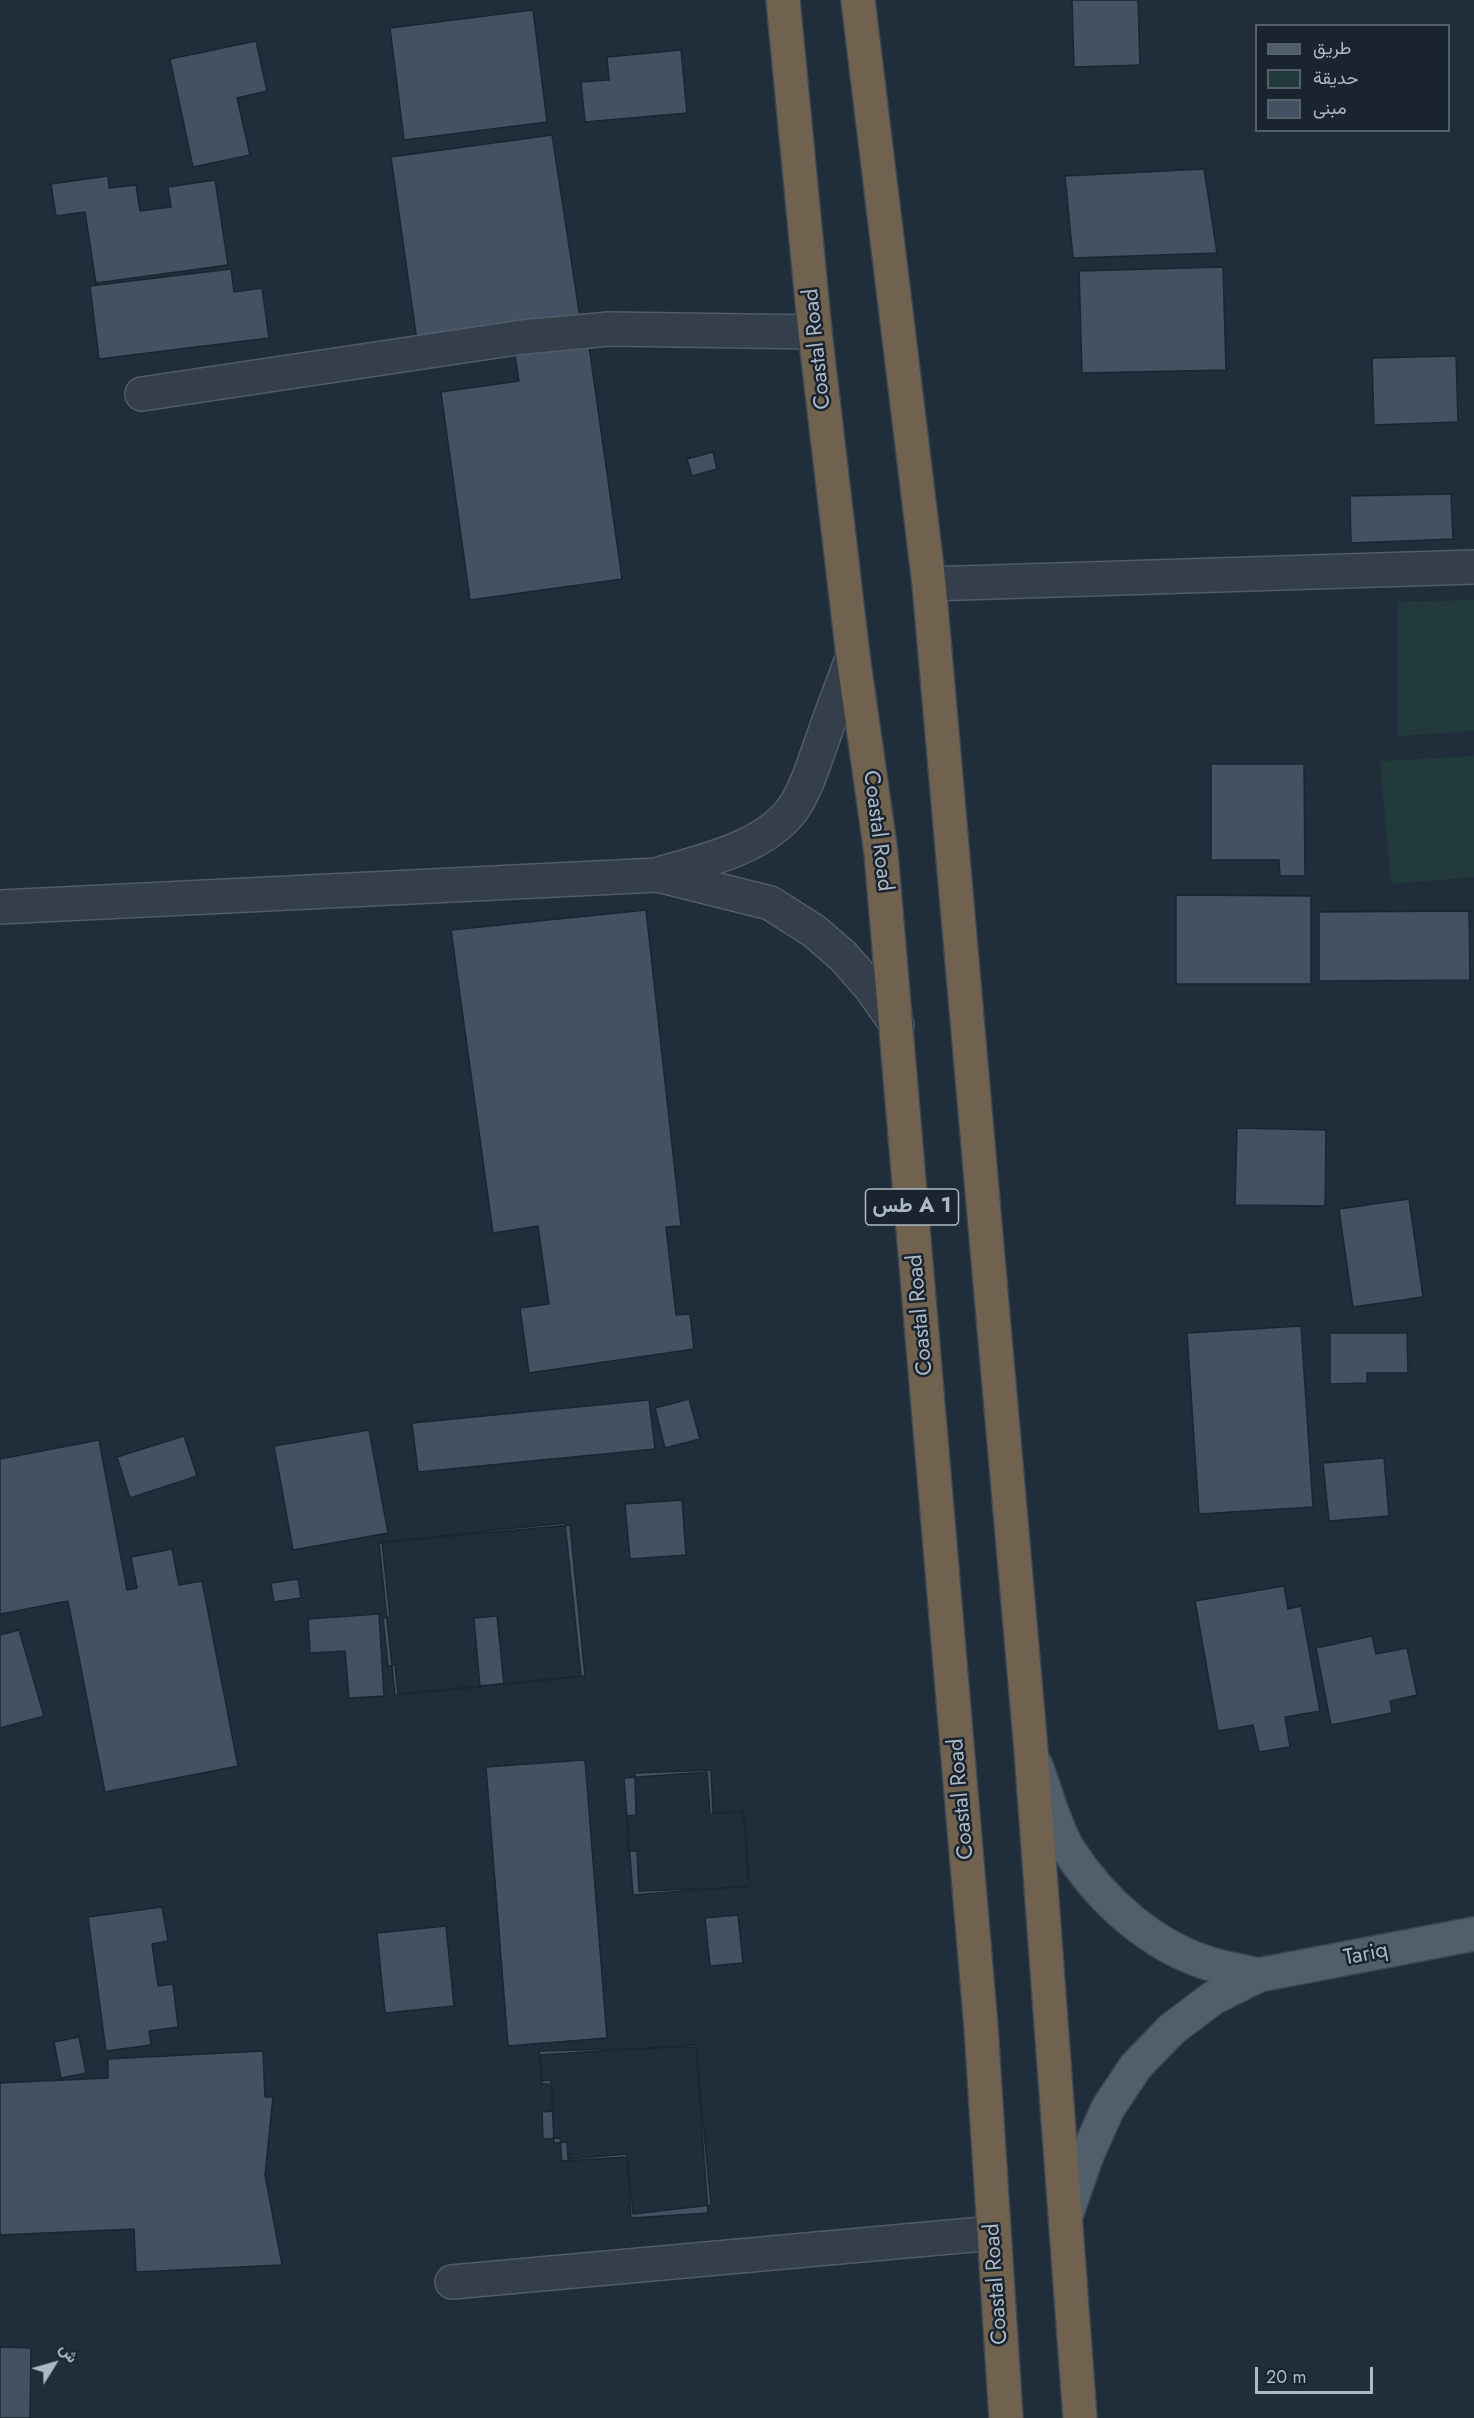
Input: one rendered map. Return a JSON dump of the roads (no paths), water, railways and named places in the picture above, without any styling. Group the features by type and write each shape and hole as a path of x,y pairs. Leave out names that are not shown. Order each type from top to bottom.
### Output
{"highway":[{"name":"Coastal Road","path":"783,0 815,332 853,656 881,853 897,1025 980,2015 1006,2418"},
{"name":"طس A 1","path":"858,0 929,584 1031,1750 1080,2418"}],"main road":[{"path":"1031,1750 1066,1845 1094,1884 1121,1912 1168,1945 1212,1965 1258,1976"},
{"name":"Tariq","path":"1258,1976 1474,1934"},
{"path":"1066,2215 1087,2155 1108,2108 1136,2066 1172,2029 1204,2004 1258,1976"}],"street":[{"path":"142,394 523,337 609,328 660,331 815,332"},
{"path":"929,584 1474,567"},
{"path":"0,907 658,874 713,859 770,831 792,809 811,772 853,656"},
{"path":"658,874 770,903 814,932 843,956 871,988 897,1025"},
{"path":"452,2282 994,2233"}]}
